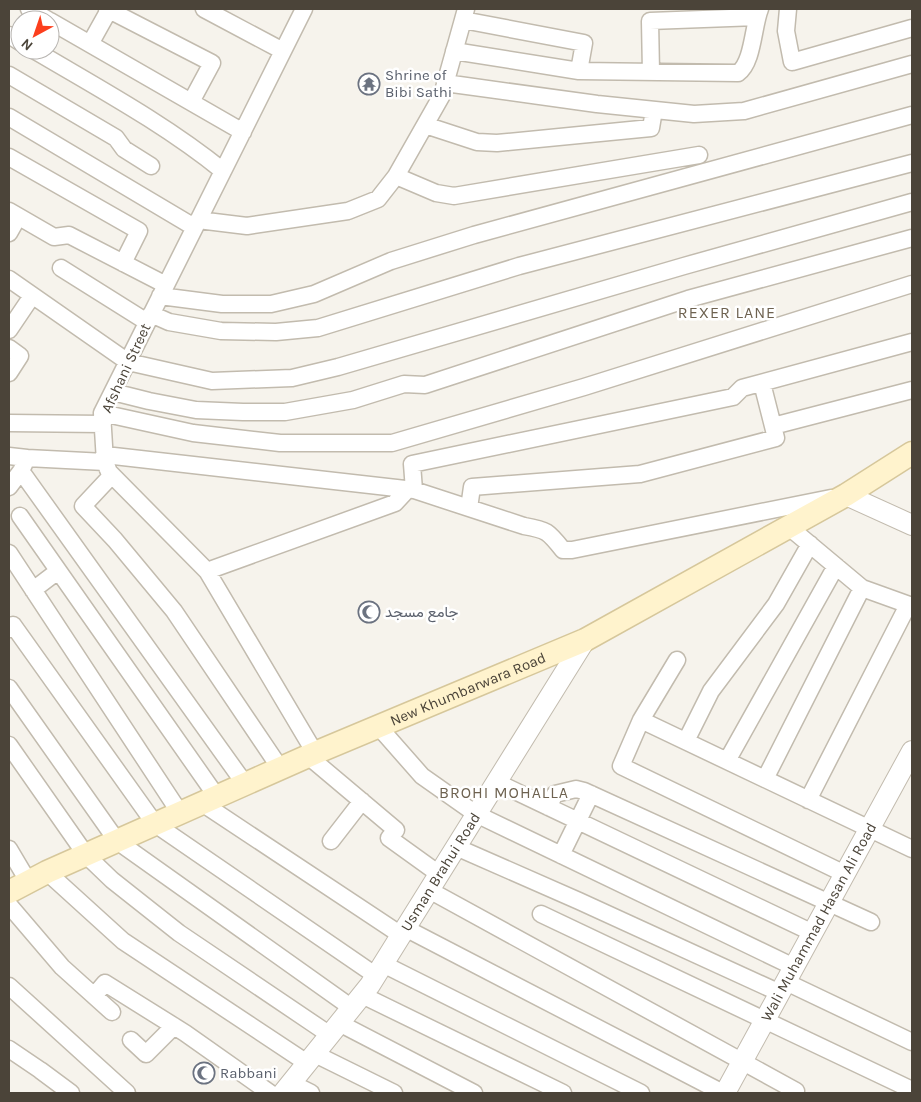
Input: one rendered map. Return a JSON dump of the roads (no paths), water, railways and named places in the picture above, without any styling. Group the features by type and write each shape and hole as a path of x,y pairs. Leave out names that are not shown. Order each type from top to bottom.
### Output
{"main road":[{"name":"New Khumbarwara Road","path":"28,882 312,754 585,640 846,495 912,453"}],"street":[{"path":"90,44 108,9 212,63 191,102"},
{"path":"204,9 282,51"},
{"path":"788,9 786,30 792,62 912,28"},
{"name":"Afshani Street","path":"107,464 102,419 113,392 282,51 299,10"},
{"path":"454,51 579,71 651,72 738,72 747,63 759,13 723,14 650,21 651,72"},
{"path":"9,117 196,224 247,226 348,211 378,199 396,176 442,95 465,14 584,43 579,71"},
{"path":"60,26 242,132"},
{"path":"51,60 140,112 198,151 223,171"},
{"path":"446,83 694,114 744,111 912,64"},
{"path":"9,75 116,138 124,149 151,166"},
{"path":"425,125 477,142 497,143 651,128 654,110"},
{"path":"9,232 13,214 54,237 69,235 123,263 163,291 222,304 271,304 314,294 391,261 474,235 912,115"},
{"path":"396,176 436,193 454,196 699,155"},
{"path":"9,157 139,230 123,263"},
{"path":"61,268 149,318 221,330 276,332 318,328 519,266 912,163"},
{"path":"9,279 128,362 212,381 292,378 338,367 912,202"},
{"path":"113,392 196,410 243,412 285,412 353,400 404,384 425,385 688,299 912,238"},
{"path":"9,423 102,419 193,433 280,443 392,443 584,387 912,284"},
{"path":"9,330 32,296"},
{"path":"207,570 395,503 411,490 412,464 705,404 733,397 742,388 912,342"},
{"path":"9,348 20,356 9,373"},
{"path":"469,508 472,486 640,474 776,438 762,383"},
{"path":"773,426 912,390"},
{"path":"9,456 24,464 245,784"},
{"path":"24,464 107,464 411,490 548,532 562,550 572,550 846,495 912,525"},
{"path":"9,487 24,464"},
{"path":"107,464 207,570 312,754 396,830 389,838 434,882 742,1062 796,1091"},
{"path":"107,464 84,506 174,611 280,768"},
{"path":"20,516 209,800 403,931 724,1093"},
{"path":"789,526 862,588 910,605 808,800"},
{"path":"686,741 711,691 776,604 810,544"},
{"path":"9,553 180,813"},
{"path":"727,761 836,566"},
{"path":"33,590 58,571"},
{"path":"764,779 862,588"},
{"path":"9,629 13,626 154,824 379,969 641,1093"},
{"name":"Usman Brahui Road","path":"287,1088 346,1015 379,969 585,640"},
{"path":"677,660 642,720 621,766 845,874"},
{"path":"9,688 117,841 346,1015 563,1093"},
{"path":"642,720 912,849"},
{"path":"378,726 422,776 476,814 561,855 787,981 912,1042"},
{"path":"9,745 86,855 138,902 179,933 346,1015 474,1093"},
{"name":"Wali Muhammad Hasan Ali Road","path":"724,1093 912,751"},
{"path":"496,782 812,933"},
{"path":"548,807 555,794 576,789 591,794 871,922"},
{"path":"561,855 591,794"},
{"path":"332,841 362,801"},
{"path":"456,847 579,901 787,981"},
{"path":"9,849 28,882 311,1058 394,1093"},
{"path":"567,926 579,901"},
{"path":"9,905 56,961 112,1012"},
{"path":"541,914 912,1090"},
{"path":"94,996 105,983 174,1026 270,1093"},
{"path":"9,986 127,1093"},
{"path":"131,1040 146,1054 174,1026"},
{"path":"9,1049 54,1088 71,1093"},
{"path":"287,1088 311,1093"}],"place":[{"name":"Shrine of Bibi Sathi","path":"369,84"},
{"name":"جامع مسجد","path":"369,612"},
{"name":"Rabbani","path":"204,1073"}],"district":[{"name":"REXER LANE","path":"727,312"},
{"name":"BROHI MOHALLA","path":"504,792"}]}
